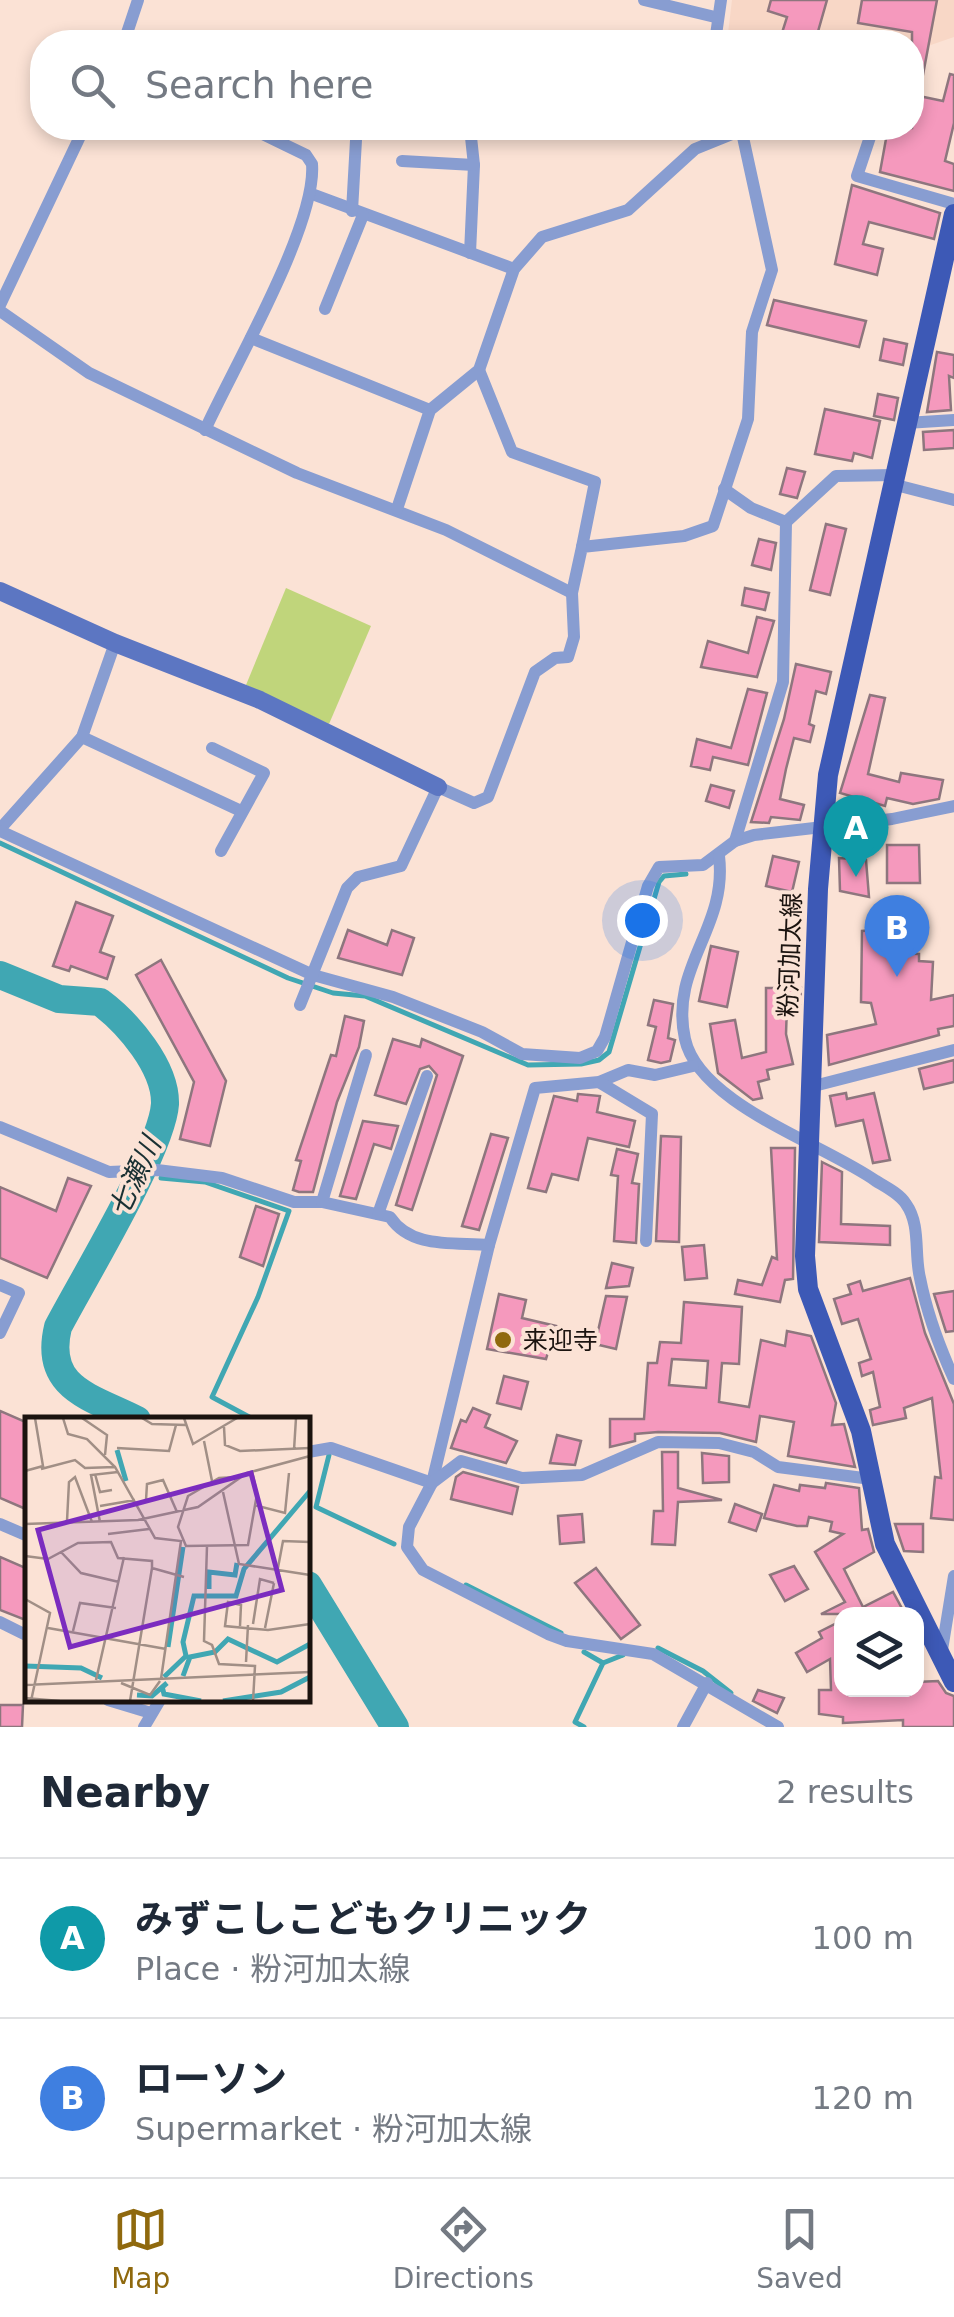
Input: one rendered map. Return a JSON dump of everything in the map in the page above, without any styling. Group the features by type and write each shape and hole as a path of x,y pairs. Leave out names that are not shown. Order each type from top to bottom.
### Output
{"main road":[{"name":"粉河加太線","path":"953,227 828,775 822,824 810,1086 808,1289 846,1383 885,1544 954,1682"}],"street":[{"path":"128,30 138,0"},
{"path":"715,30 720,0"},
{"path":"650,1 716,17"},
{"path":"78,140 0,308 89,373 297,473 397,509 572,594"},
{"path":"205,430 251,338 312,194 312,164 306,156 274,140"},
{"path":"325,309 358,213 356,140"},
{"path":"470,254 471,140"},
{"path":"397,509 430,410 479,370 514,269 542,237 628,210 695,149 716,140"},
{"path":"582,547 705,532 713,526 748,419 752,332 768,293 772,270 744,140"},
{"path":"868,140 857,176 954,204"},
{"path":"402,161 474,165"},
{"path":"312,194 514,269"},
{"path":"251,338 430,410"},
{"path":"0,591 115,643 260,700 438,788 474,803 488,797 535,672 555,658 568,658 574,636 572,594 595,482 512,452 479,370"},
{"path":"906,423 954,420"},
{"path":"736,842 782,682 786,522 836,476 893,479 954,500"},
{"path":"724,489 751,508 786,522"},
{"path":"115,643 82,737 0,830 312,979 394,997 482,1032 522,1054 580,1058 597,1051 615,1012 652,873 659,867 703,865 736,842 822,824 892,820 954,806"},
{"path":"82,737 241,810"},
{"path":"212,748 264,773 221,851"},
{"path":"300,1005 347,888 358,876 401,866 438,788"},
{"path":"720,856 722,883 716,915 690,965 680,1007 694,1066 748,1108 905,1201 914,1220 918,1273 932,1329 954,1379"},
{"path":"810,1086 954,1050"},
{"path":"322,1202 366,1055"},
{"path":"694,1066 656,1075 628,1070 599,1082 535,1088 489,1245 432,1482 410,1526 406,1547 423,1570 567,1642 653,1654 778,1727"},
{"path":"378,1214 427,1076"},
{"path":"599,1082 652,1114 646,1241"},
{"path":"0,1127 110,1172 157,1170 222,1178 294,1202 322,1202 390,1217 399,1232 419,1240 489,1245"},
{"path":"0,1285 20,1293 0,1333"},
{"path":"432,1482 461,1461 522,1478 582,1475 658,1442 719,1443 754,1452 778,1467 870,1478"},
{"path":"310,1452 331,1448 432,1482"},
{"path":"0,1524 25,1535"},
{"path":"941,1656 954,1576"},
{"path":"0,1622 25,1634"},
{"path":"683,1727 707,1683"},
{"path":"111,1702 147,1723"}],"shaded area":[{"path":"732,0 954,0 954,37 925,47 924,30 728,30"}],"green space":[{"path":"286,588 371,626 329,724 246,685"}],"building":[{"path":"771,0 827,0 818,30 783,30 787,17 768,11"},
{"path":"862,0 937,0 924,69 924,30 858,23"},
{"path":"950,74 954,75 954,123 945,161 954,164 954,191 880,172 886,140 924,140 924,97 943,101"},
{"path":"852,185 940,213 934,239 869,222 863,244 883,249 877,275 835,264"},
{"path":"774,300 866,321 859,347 767,325"},
{"path":"884,339 907,344 903,365 880,360"},
{"path":"937,352 954,355 954,378 949,376 951,410 927,412"},
{"path":"878,394 898,398 894,420 874,416"},
{"path":"825,409 880,421 872,458 854,453 852,461 815,454"},
{"path":"954,430 954,448 924,450 923,432"},
{"path":"787,468 805,472 797,498 780,494"},
{"path":"826,524 846,529 830,595 810,590"},
{"path":"759,539 776,543 771,570 752,565"},
{"path":"745,588 769,593 765,610 742,605"},
{"path":"757,617 774,621 757,677 701,667 708,641 748,653"},
{"path":"796,664 831,672 826,694 816,691 809,724 814,726 810,742 794,738 786,769 780,799 804,805 800,820 771,817 769,823 751,822 784,719"},
{"path":"748,689 767,693 748,765 713,757 710,770 691,766 697,739 731,748"},
{"path":"870,695 885,698 868,774 899,782 901,773 943,780 939,799 913,804 887,798 885,806 840,793"},
{"path":"711,785 734,791 729,808 706,801"},
{"path":"887,845 919,845 920,883 887,883"},
{"path":"773,856 799,862 792,892 766,886"},
{"path":"839,858 866,860 869,897 840,891"},
{"path":"76,902 113,916 100,952 114,957 107,979 71,966 69,971 53,966"},
{"path":"890,929 893,953 919,954 919,961 933,962 931,1000 954,995 954,1026 938,1029 939,1035 829,1065 827,1035 876,1024 871,1003 861,1002 862,931"},
{"path":"348,930 387,945 392,930 414,938 402,975 338,958"},
{"path":"711,946 738,952 727,1007 699,1001"},
{"path":"161,960 226,1081 210,1146 180,1139 194,1082 136,975"},
{"path":"766,988 801,988 800,1005 787,1005 786,1034 793,1064 767,1070 769,1079 758,1082 762,1098 753,1100 718,1073 710,1024 735,1020 742,1058 766,1052"},
{"path":"654,1000 673,1004 668,1038 675,1040 670,1061 661,1063 648,1060 656,1027 648,1025"},
{"path":"345,1016 364,1021 359,1047 337,1102 313,1192 299,1192 293,1190 301,1161 296,1160 331,1055 336,1056"},
{"path":"393,1039 420,1047 422,1039 463,1056 412,1210 396,1205 437,1075 429,1066 420,1069 406,1104 375,1095"},
{"path":"954,1060 954,1082 924,1089 919,1069"},
{"path":"846,1093 847,1099 874,1093 890,1160 873,1163 863,1120 836,1126 830,1096"},
{"path":"578,1094 600,1096 597,1112 635,1121 629,1147 588,1138 578,1180 552,1174 546,1192 528,1188 554,1096 577,1101"},
{"path":"363,1121 398,1126 391,1149 374,1144 356,1199 340,1196"},
{"path":"491,1134 508,1138 479,1230 462,1226"},
{"path":"661,1136 681,1137 679,1242 656,1241"},
{"path":"771,1148 795,1148 793,1279 785,1280 780,1302 735,1294 738,1280 762,1285 772,1257 777,1259"},
{"path":"617,1149 638,1154 632,1183 639,1184 636,1243 614,1241 618,1176 611,1175"},
{"path":"822,1162 842,1172 841,1224 890,1226 890,1245 819,1242"},
{"path":"68,1178 91,1186 47,1278 0,1258 0,1187 56,1211"},
{"path":"256,1206 279,1214 263,1266 240,1257"},
{"path":"704,1245 707,1278 685,1280 682,1247"},
{"path":"612,1263 633,1268 629,1286 606,1288"},
{"path":"910,1278 925,1333 954,1404 954,1520 931,1518 935,1477 941,1478 932,1398 904,1408 906,1418 873,1425 870,1410 880,1407 873,1372 862,1376 859,1363 871,1359 858,1319 842,1324 834,1299 851,1294 848,1285 860,1281 863,1291"},
{"path":"954,1291 954,1331 946,1332 934,1294"},
{"path":"499,1294 526,1300 522,1318 556,1326 546,1359 487,1349"},
{"path":"606,1296 627,1297 616,1349 595,1344"},
{"path":"684,1302 742,1307 739,1364 722,1363 719,1402 749,1407 761,1340 785,1346 787,1331 811,1336 836,1403 832,1425 844,1424 855,1467 788,1456 794,1422 760,1416 756,1442 720,1433 658,1432 635,1434 635,1441 610,1447 610,1419 644,1419 648,1363 657,1363 660,1342 681,1343","holes":["672,1359 708,1361 706,1388 669,1385"]},
{"path":"504,1376 528,1382 521,1409 497,1403"},
{"path":"473,1408 490,1415 485,1427 517,1441 506,1463 451,1448 461,1420 466,1422"},
{"path":"0,1411 25,1422 25,1509 0,1498"},
{"path":"557,1435 581,1441 575,1465 550,1463"},
{"path":"662,1452 678,1452 678,1488 722,1500 678,1502 675,1545 652,1544 654,1511 663,1511"},
{"path":"702,1453 729,1456 729,1482 703,1483"},
{"path":"463,1472 518,1487 512,1514 451,1499 456,1477"},
{"path":"826,1483 859,1488 862,1530 868,1529 874,1552 844,1569 863,1607 835,1607 845,1602 815,1552 843,1534 830,1531 832,1522 809,1517 807,1526 797,1526 764,1518 774,1485 799,1491 800,1485 825,1488"},
{"path":"735,1504 762,1514 756,1531 729,1522"},
{"path":"582,1514 584,1542 560,1544 558,1516"},
{"path":"895,1524 923,1524 923,1552 904,1551"},
{"path":"0,1557 25,1568 25,1620 0,1610"},
{"path":"794,1566 808,1589 785,1601 770,1575"},
{"path":"596,1568 640,1625 621,1639 575,1583"},
{"path":"893,1592 901,1607 863,1607"},
{"path":"834,1624 834,1697 924,1697 924,1682 938,1681 946,1693 954,1696 954,1727 903,1727 903,1720 843,1723 843,1717 819,1714 819,1690 831,1690 830,1659 807,1672 796,1653 822,1638 819,1632"},
{"path":"758,1690 784,1698 777,1713 753,1701"},
{"path":"0,1705 23,1705 22,1727 0,1727"}],"waterway":[{"path":"0,843 288,978 333,993 365,996 528,1065 581,1064 599,1060 609,1052 659,882 664,876 686,874"},
{"name":"七瀬川","path":"0,975 59,999 100,1002 143,1047 164,1090 161,1125 151,1152 58,1327 55,1348 58,1364 75,1388 131,1417"},
{"path":"161,1178 205,1182 289,1211 258,1297 212,1397 249,1417"},
{"path":"329,1455 316,1507 394,1544"},
{"path":"466,1585 561,1633"},
{"name":"七瀬川","path":"310,1588 395,1727"},
{"path":"658,1648 703,1671 731,1693"},
{"path":"584,1652 603,1663 575,1722 584,1727"},
{"path":"603,1663 623,1655"}],"place":[{"name":"みずこしこどもクリニック","path":"856,877"},
{"name":"ローソン","path":"897,977"},
{"name":"来迎寺","path":"503,1340"}]}
